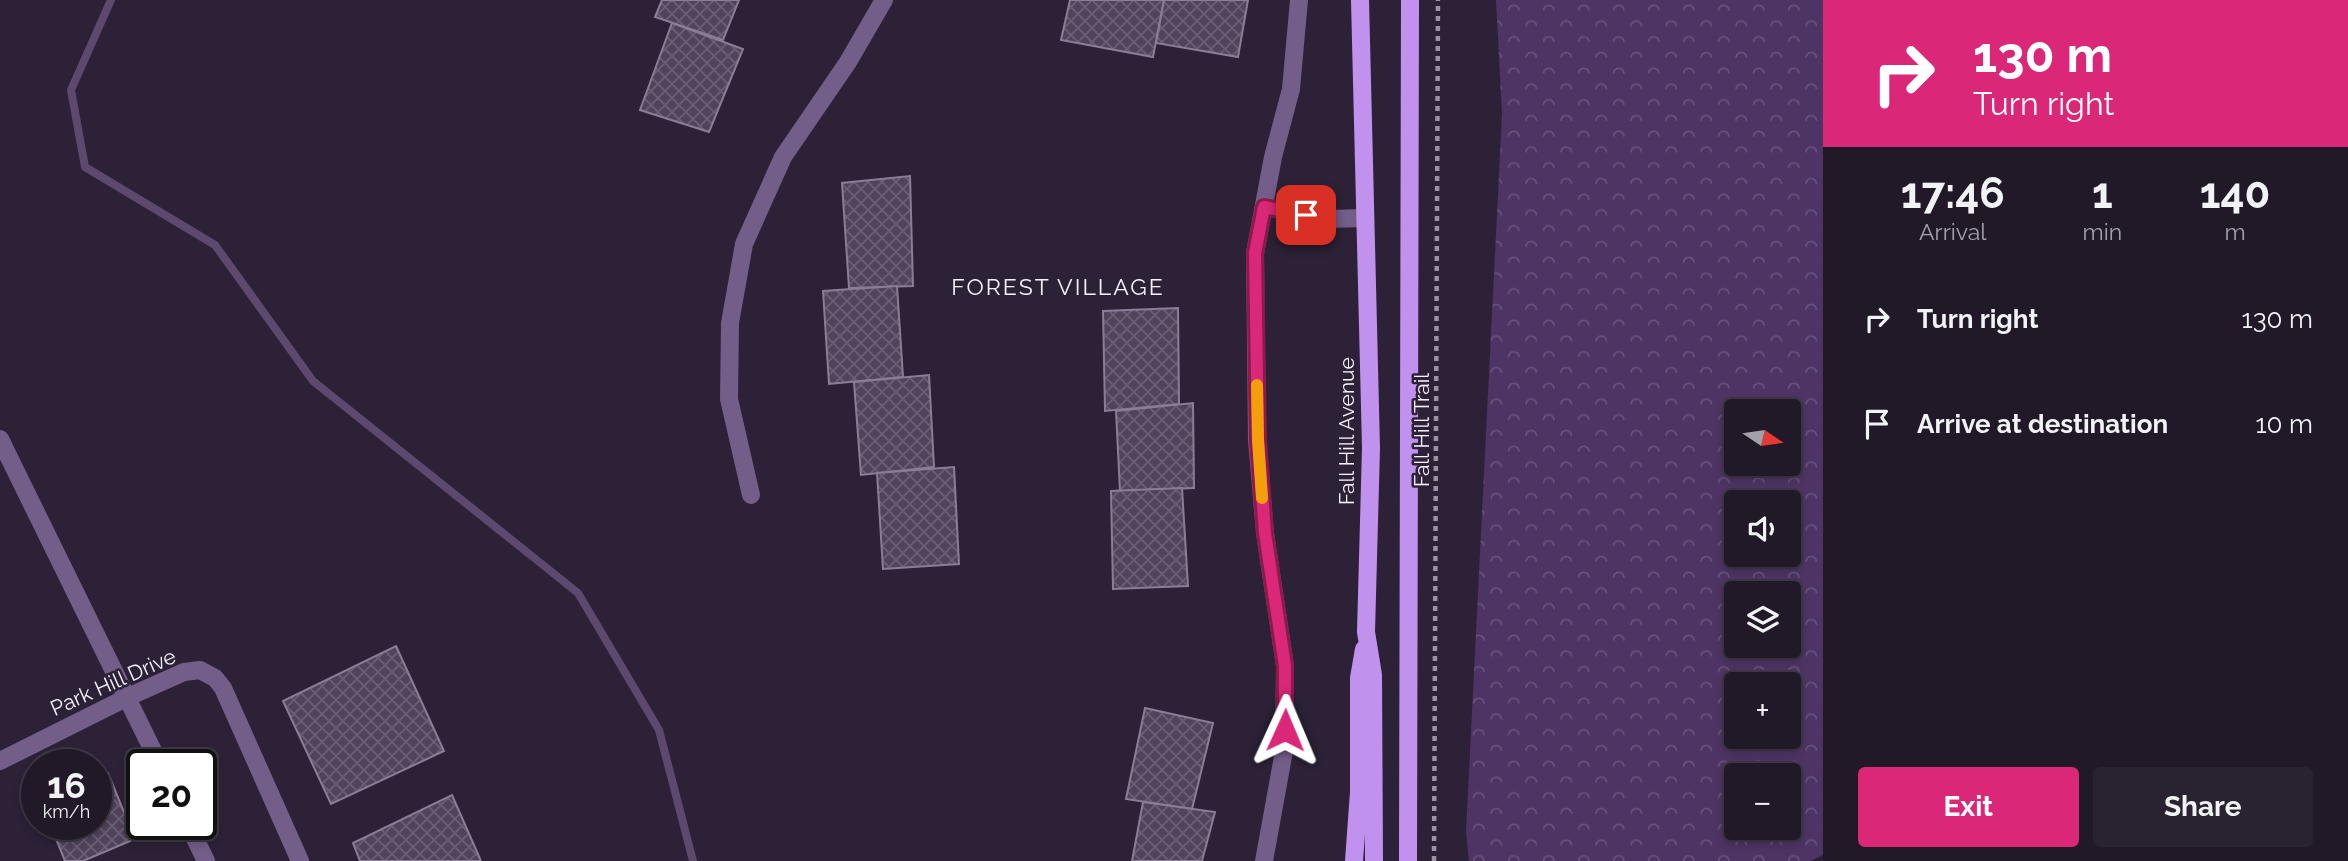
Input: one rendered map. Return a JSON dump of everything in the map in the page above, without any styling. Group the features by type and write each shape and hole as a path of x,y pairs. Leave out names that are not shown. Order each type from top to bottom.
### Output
{"main road":[{"name":"Fall Hill Avenue","path":"1360,0 1371,448 1366,632 1373,675 1374,861"},
{"path":"1408,861 1410,0"},
{"path":"1354,861 1359,792 1359,678 1366,632"}],"lane":[{"path":"751,495 729,399 730,323 744,244 783,157 848,62 884,0"},
{"path":"1264,861 1284,751 1285,666 1265,533 1258,440 1255,253 1273,157 1291,89 1299,0"},
{"path":"1264,207 1327,219 1364,218"},
{"path":"0,439 152,749"},
{"name":"Park Hill Drive","path":"0,761 184,671 200,670 215,678 223,688 300,861"},
{"path":"196,840 206,861"}],"path":[{"name":"Fall Hill Trail","path":"1434,861 1438,0"}],"green space":[{"path":"1496,0 1823,0 1823,855 1810,861 1469,861 1466,832 1502,114"}],"building":[{"path":"662,0 739,0 723,40 655,17"},
{"path":"1070,0 1164,0 1153,57 1061,40"},
{"path":"1164,0 1248,0 1238,57 1156,43"},
{"path":"672,23 743,49 709,132 640,110"},
{"path":"910,176 913,286 849,288 842,183"},
{"path":"897,286 903,377 829,384 823,291"},
{"path":"1178,308 1179,404 1105,411 1103,311"},
{"path":"929,375 934,467 861,475 854,382"},
{"path":"1193,403 1194,488 1120,491 1116,411"},
{"path":"954,467 959,564 883,569 877,473"},
{"path":"1182,488 1188,586 1113,589 1111,491"},
{"path":"396,646 444,751 331,804 283,701"},
{"path":"1145,708 1213,723 1192,809 1126,799"},
{"path":"112,783 126,817 126,840 133,840 83,861 65,861 56,840 112,840"},
{"path":"452,795 481,861 360,861 353,843"},
{"path":"1143,802 1215,812 1202,861 1132,861"}],"waterway":[{"path":"111,0 71,90 85,167 215,245 313,381 578,593 659,730 693,861"}],"slow traffic":[{"path":"1257,385 1262,498"}],"district":[{"name":"FOREST VILLAGE","path":"1058,286"}],"route":[{"path":"1285,730 1285,666 1265,533 1258,440 1255,253 1264,207 1306,215"}]}
